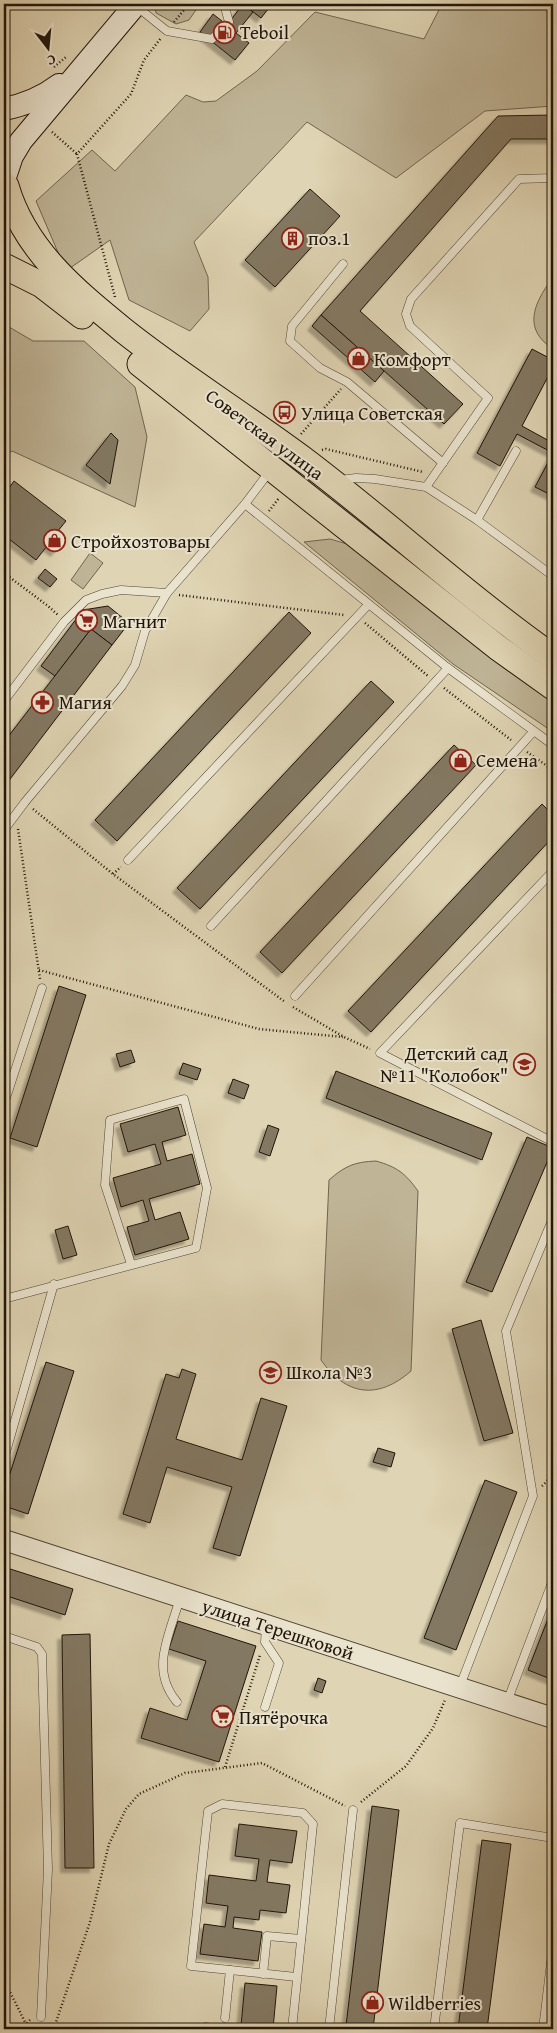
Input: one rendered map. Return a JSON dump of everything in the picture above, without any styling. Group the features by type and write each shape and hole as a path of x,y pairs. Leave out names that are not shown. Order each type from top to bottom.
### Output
{"main road":[{"path":"4,109 20,106 52,90 80,56 135,4"},
{"path":"5,182 12,156 80,56"},
{"name":"Советская улица","path":"5,182 14,210 38,249 60,275 107,314 151,362 272,468 498,647 553,688"},
{"name":"Советская улица","path":"4,266 107,314"},
{"name":"Советская улица","path":"151,362 307,462 553,657"}],"street":[{"name":"улица Терешковой","path":"4,1540 180,1598 266,1633 455,1686 553,1718"}],"lane":[{"path":"135,4 167,31 212,39 229,22 224,4"},
{"path":"426,487 488,398 410,326 406,314 410,299 519,179 553,178"},
{"path":"344,264 292,326 290,341 320,368 347,382 442,463"},
{"path":"476,520 516,451"},
{"path":"4,830 25,802 122,686 135,665 145,631 167,593 245,504 272,468"},
{"path":"330,481 356,478 374,479 426,487 476,520 553,576"},
{"path":"358,503 356,489 361,483 374,479"},
{"path":"245,504 448,668 553,745"},
{"path":"4,701 64,622 86,600 121,590 167,593"},
{"path":"128,860 368,605"},
{"path":"210,926 448,668"},
{"path":"295,996 533,732"},
{"path":"553,871 380,1053 553,1142"},
{"path":"4,1104 42,988"},
{"path":"4,1299 54,1284 196,1248 208,1188 184,1099 110,1120 105,1185 131,1264"},
{"path":"455,1686 533,1496 506,1331 553,1218"},
{"path":"4,1459 54,1284"},
{"path":"507,1703 553,1580"},
{"path":"177,1702 169,1692 162,1672 163,1658 180,1598"},
{"path":"264,1707 279,1663 266,1633"},
{"path":"4,1636 37,1647 42,1654 48,1869 38,2018"},
{"path":"292,2029 313,1824 304,1813 222,1804 208,1811 191,1966 296,1977"},
{"path":"329,2029 353,1810"},
{"path":"434,2029 460,1823 553,1838"},
{"path":"263,1974 267,1936 300,1939"},
{"path":"553,1946 550,1993 543,2028 553,2029"},
{"path":"225,2018 230,1970"}],"path":[{"path":"78,154 131,94 144,60 189,4"},
{"path":"53,68 80,56"},
{"path":"45,126 78,154 107,314"},
{"path":"295,441 347,382"},
{"path":"315,452 326,449 424,473 442,463"},
{"path":"263,518 282,494"},
{"path":"4,573 48,606 64,622"},
{"path":"167,593 356,616 435,682 553,770"},
{"path":"25,802 113,874 289,1005 344,1037 380,1053"},
{"path":"15,815 39,970 258,1029 344,1037"},
{"path":"225,1768 266,1633"},
{"path":"54,2028 90,1922 109,1844 126,1809 139,1794 185,1773 262,1763 353,1810 362,1800 406,1766 433,1728 455,1686"},
{"path":"4,1980 26,2024"},
{"path":"23,2029 26,2024 38,2018"}],"shaded area":[{"path":"154,4 200,4 189,20 176,24 156,13"},
{"path":"442,4 553,4 553,106 485,111 396,178 307,122 194,242 208,277 209,309 190,331 129,300 110,240 66,271 36,201 92,150 115,171 186,95 203,102 216,101 257,71 315,12 424,39"},
{"path":"553,277 553,349 543,341 537,332 534,324 534,314 541,296"},
{"path":"4,324 33,341 84,341 135,387 147,437 135,507 12,451 4,456"},
{"path":"330,539 361,548 553,693 553,732 453,664 304,542"},
{"path":"90,553 103,563 83,589 71,580"},
{"path":"376,1161 400,1172 418,1191 411,1371 387,1387 363,1390 341,1381 321,1360 329,1180 350,1166 362,1162"}],"building":[{"path":"243,4 272,4 261,18"},
{"path":"243,4 253,12 236,33 249,43 235,60 200,32 213,14 227,25"},
{"path":"553,115 553,139 511,139 360,311 463,404 444,424 321,315 498,116"},
{"name":"поз.1","path":"310,189 340,216 275,287 245,260"},
{"path":"321,315 384,371 375,382 312,326"},
{"path":"532,349 553,360 553,367 522,426 553,443 553,453 517,434 500,466 477,453"},
{"path":"111,433 118,440 110,484 86,465"},
{"path":"553,453 553,496 535,487"},
{"path":"14,481 66,521 57,532 66,538 55,552 47,546 36,560 4,535 4,495"},
{"path":"45,569 57,579 50,587 38,578"},
{"path":"108,606 129,623 112,645 91,629 55,676 41,666 83,610"},
{"path":"289,612 311,633 117,841 95,820"},
{"path":"91,629 112,645 4,787 4,742"},
{"path":"371,681 394,702 200,909 177,888"},
{"path":"454,745 476,765 282,973 260,952"},
{"path":"542,804 553,815 553,837 371,1032 348,1011"},
{"path":"59,986 86,995 37,1147 10,1138"},
{"path":"131,1050 135,1062 120,1067 116,1054"},
{"path":"183,1063 201,1069 197,1080 179,1074"},
{"path":"336,1071 492,1133 482,1160 326,1098"},
{"path":"233,1079 249,1085 244,1099 228,1093"},
{"path":"178,1107 186,1135 162,1142 167,1161 192,1154 200,1184 149,1199 155,1220 180,1212 189,1239 135,1255 127,1227 149,1221 143,1200 121,1207 113,1178 161,1164 155,1144 128,1152 120,1124"},
{"path":"268,1125 279,1129 270,1156 259,1152"},
{"path":"527,1137 553,1148 492,1292 466,1282"},
{"path":"68,1226 77,1255 63,1259 55,1230"},
{"path":"481,1320 513,1433 484,1441 452,1329"},
{"path":"46,1362 74,1371 28,1514 4,1506 4,1492"},
{"path":"182,1369 196,1374 176,1439 242,1460 261,1398 287,1406 240,1556 213,1548 232,1487 167,1467 150,1523 123,1514 166,1374 179,1378"},
{"path":"378,1448 395,1453 391,1467 373,1462"},
{"path":"485,1480 517,1492 456,1650 424,1638"},
{"path":"4,1567 73,1589 65,1615 4,1595"},
{"path":"553,1606 553,1680 528,1670"},
{"path":"178,1621 256,1646 219,1762 141,1738 150,1708 187,1720 206,1661 169,1649"},
{"path":"90,1634 94,1868 65,1868 62,1635"},
{"path":"318,1678 326,1681 322,1693 314,1690"},
{"path":"372,1806 399,1810 373,2029 346,2026"},
{"path":"239,1824 297,1831 292,1863 270,1860 267,1882 290,1885 286,1913 260,1910 259,1920 234,1917 233,1928 262,1932 258,1961 200,1954 204,1924 225,1927 228,1906 206,1903 209,1875 256,1881 259,1859 235,1856"},
{"path":"482,1840 511,1844 487,2029 458,2029"},
{"path":"245,1983 277,1986 273,2029 204,2029 204,2023 241,2026"}],"place":[{"name":"Teboil","path":"224,32"},
{"name":"поз.1","path":"292,238"},
{"name":"Комфорт","path":"358,359"},
{"name":"Улица Советская","path":"285,413"},
{"name":"Стройхозтовары","path":"55,541"},
{"name":"Магнит","path":"87,621"},
{"name":"Магия","path":"43,702"},
{"name":"Семена","path":"460,760"},
{"name":"Детский сад №11 \"Колобок\"","path":"524,1064"},
{"name":"Школа №3","path":"270,1372"},
{"name":"Пятёрочка","path":"223,1717"},
{"name":"Wildberries","path":"372,2003"}]}
